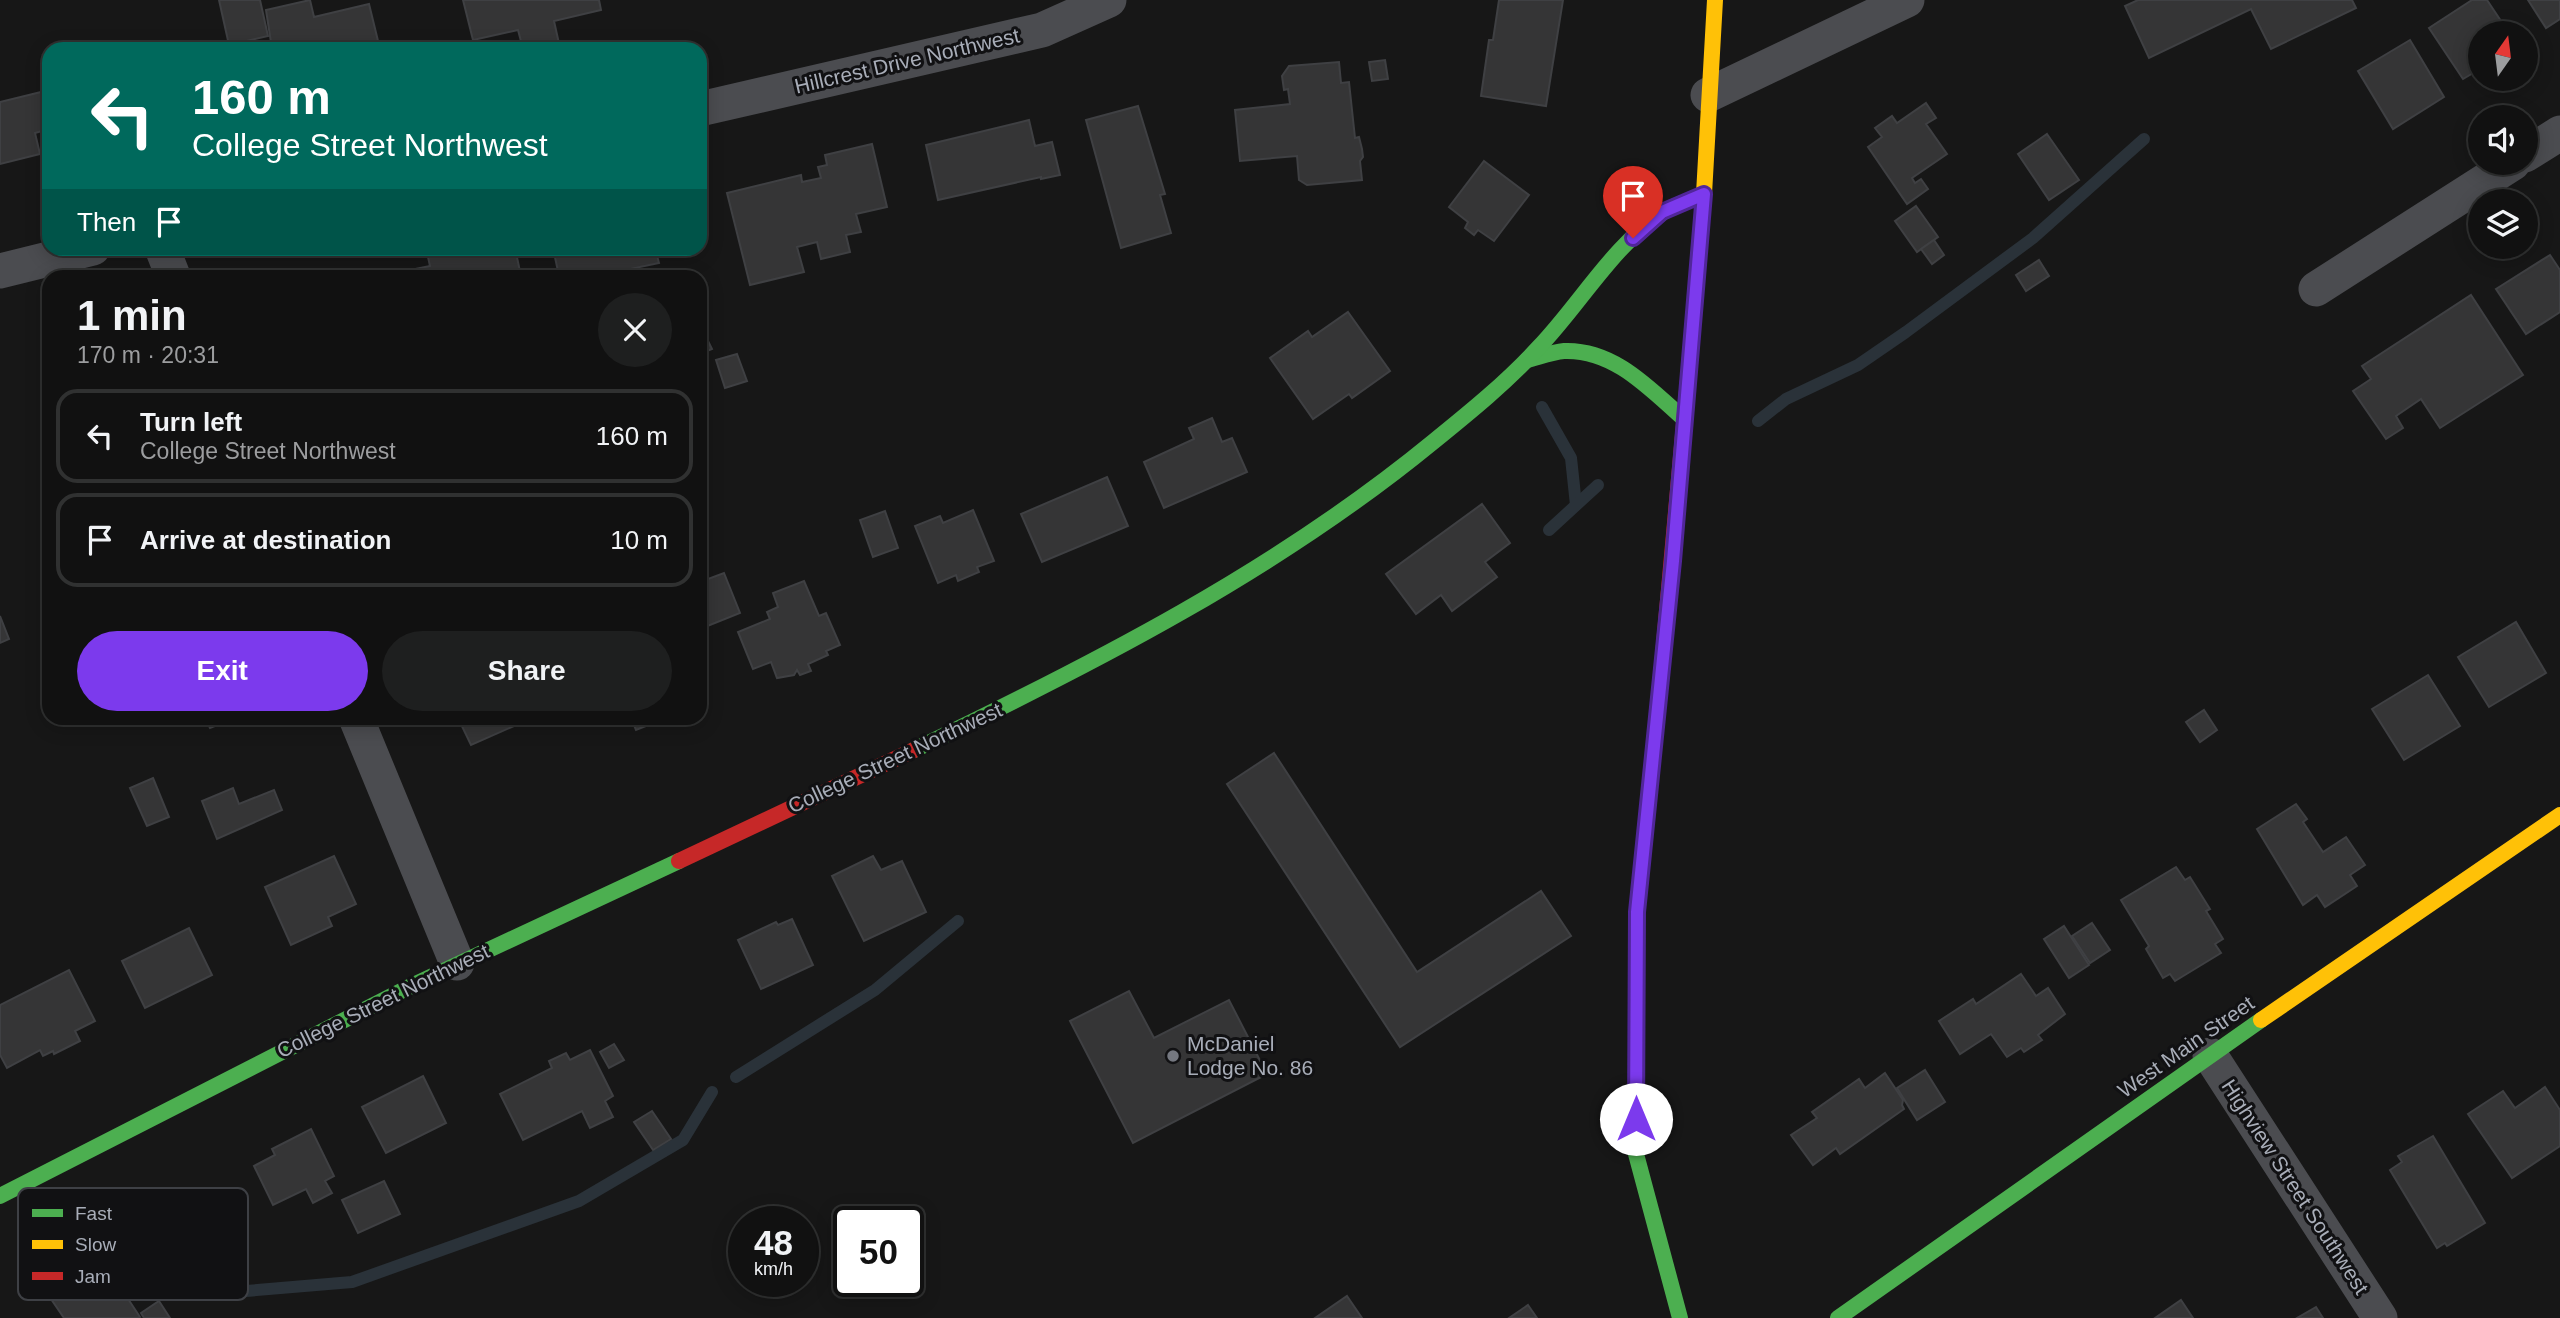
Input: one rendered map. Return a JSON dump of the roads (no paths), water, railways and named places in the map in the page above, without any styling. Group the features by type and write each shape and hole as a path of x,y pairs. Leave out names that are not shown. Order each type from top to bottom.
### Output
{"main road":[{"path":"1680,1318 1636,1154 1637,912 1673,561 1704,194 1715,0"},
{"name":"College Street Northwest","path":"0,1196 123,1130 457,963 1044,688 1231,583 1315,529 1399,469 1527,360 1619,251 1662,212 1704,194"},
{"path":"1527,360 1562,351 1583,351 1602,356 1620,365 1684,419"},
{"name":"West Main Street","path":"1838,1318 2210,1055 2560,815"}],"street":[{"name":"Hillcrest Drive Northwest","path":"707,106 1042,30 1109,0"},
{"path":"1708,95 1907,0"},
{"path":"2538,147 2560,133"},
{"path":"2316,289 2494,175"},
{"path":"0,271 61,256"},
{"path":"359,725 457,963"},
{"name":"Highview Street Southwest","path":"2210,1055 2380,1318"}],"waterway":[{"path":"1758,421 1786,399 1858,365 1906,332 2033,238 2144,139"},
{"path":"1542,407 1571,458 1576,505"},
{"path":"1549,530 1598,485"},
{"path":"736,1077 875,990 958,921"},
{"path":"248,1291 352,1282 579,1201 683,1140 712,1092"}],"place":[{"name":"McDaniel Lodge No. 86","path":"1173,1056"}]}
